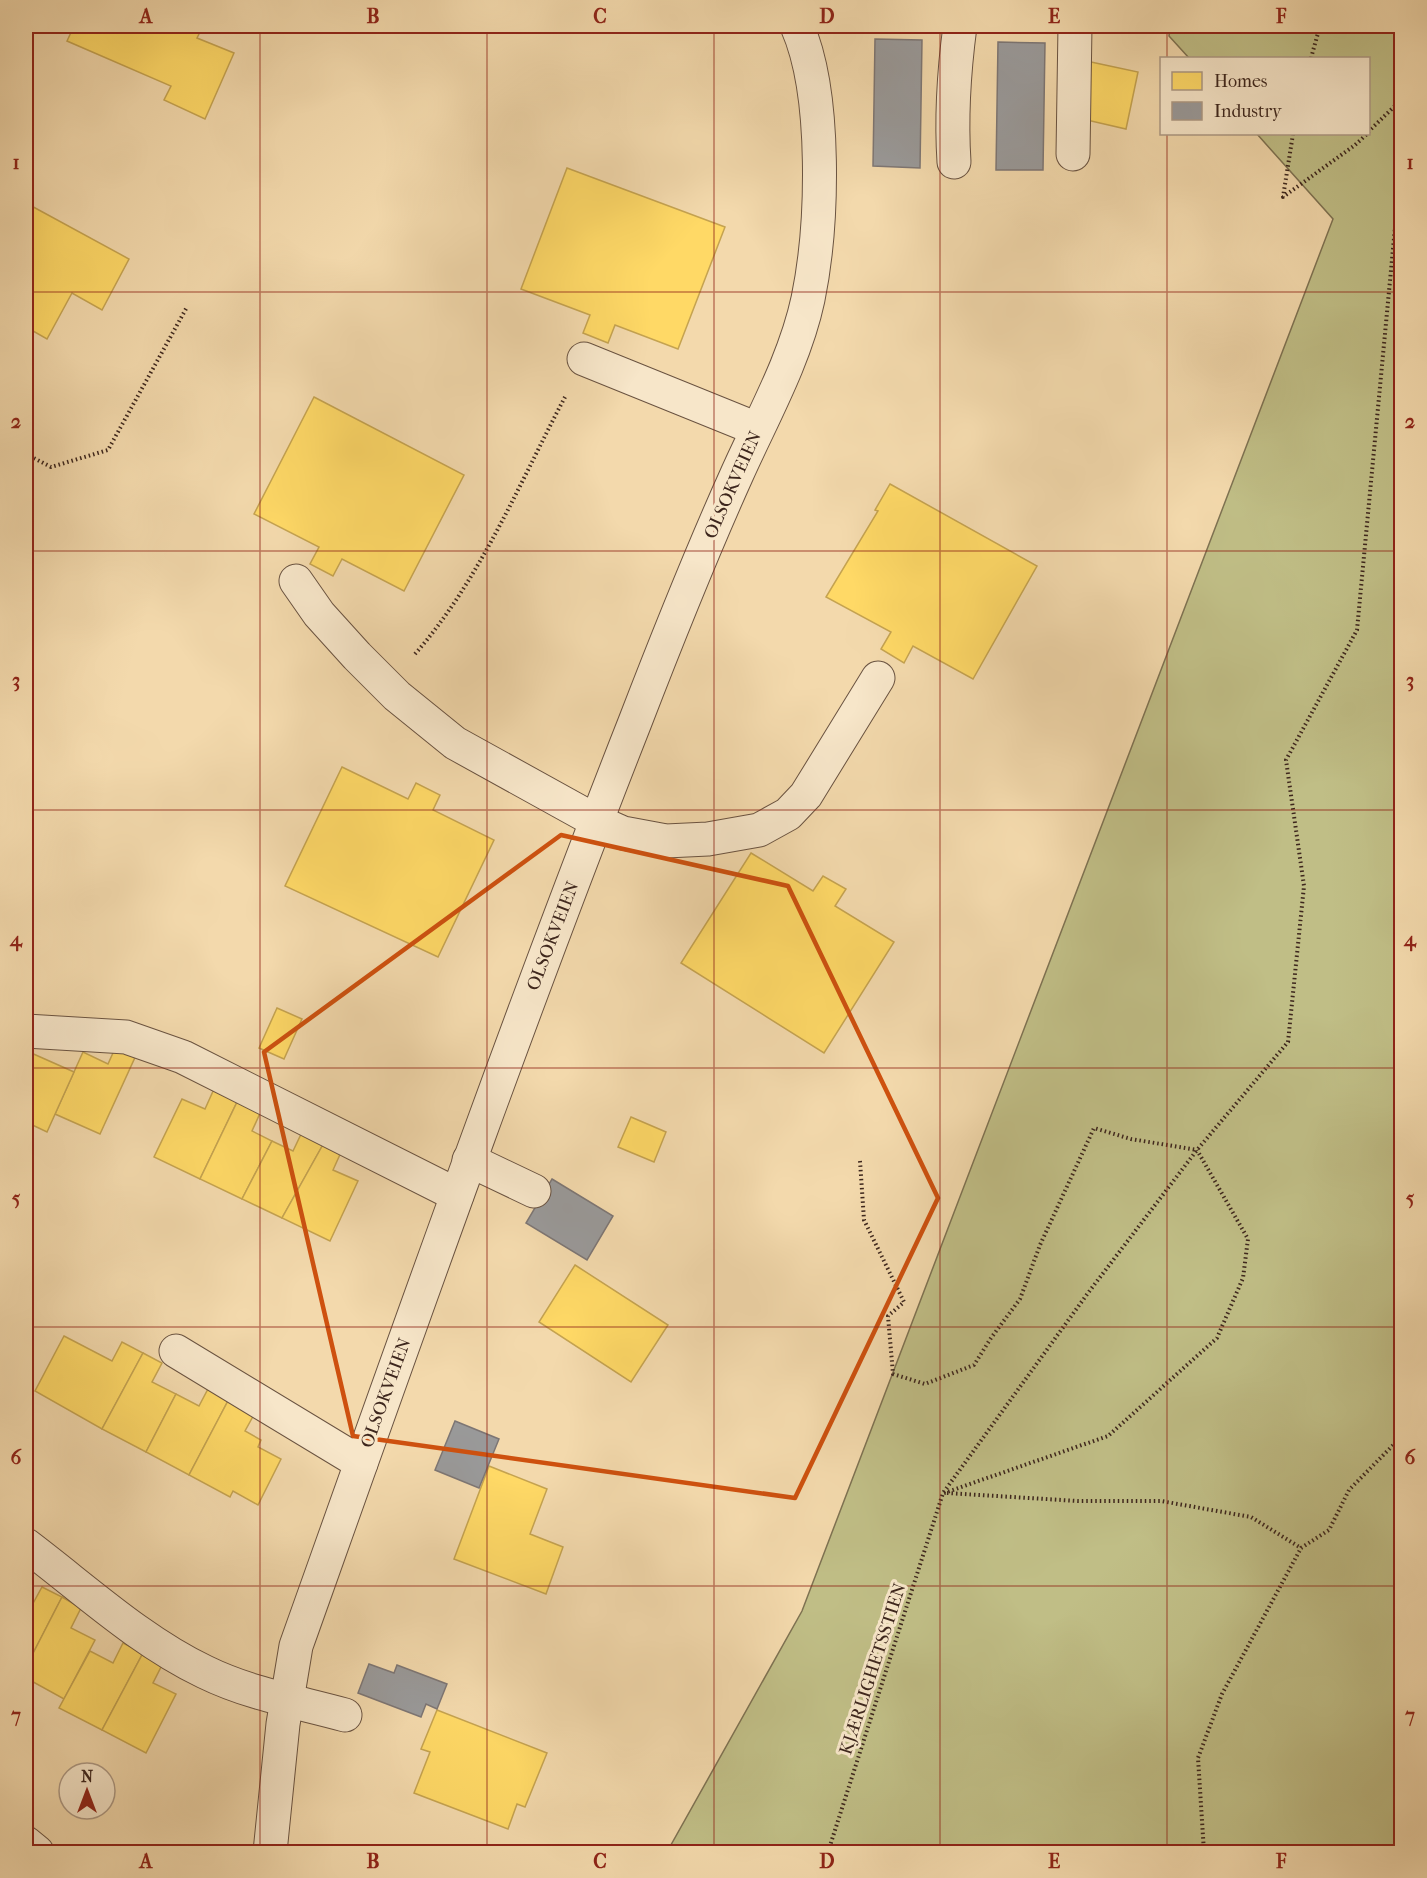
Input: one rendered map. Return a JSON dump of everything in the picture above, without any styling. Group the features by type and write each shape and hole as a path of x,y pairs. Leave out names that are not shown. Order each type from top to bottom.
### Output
{"street":[{"name":"OLSOKVEIEN","path":"270,1852 287,1701 296,1646 457,1195 596,821 675,619 785,368 807,304 818,246 819,170 814,97 797,26"},
{"path":"954,162 954,76 960,26"},
{"path":"1073,154 1075,26"},
{"path":"584,359 758,429"},
{"path":"296,581 319,614 387,687 454,743 596,821 623,833 666,841 708,839 759,830 788,814 806,795 878,678"},
{"path":"26,1031 126,1037 183,1057 457,1195"},
{"path":"470,1160 534,1191"},
{"path":"176,1351 361,1463"},
{"path":"26,1545 158,1644 205,1672 251,1691 345,1715"},
{"path":"26,1844 37,1852"}],"path":[{"path":"1311,57 1320,26"},
{"path":"1370,131 1401,99"},
{"path":"1293,135 1283,197 1366,135"},
{"name":"KJÆRLIGHETSSTIEN","path":"828,1852 943,1493 1088,1293 1197,1150 1288,1042 1304,886 1286,760 1357,630 1398,196 1401,189"},
{"path":"26,454 51,467 108,450 187,307"},
{"path":"387,687 428,640 482,559 584,359"},
{"path":"860,1161 864,1220 904,1302 888,1316 892,1374 926,1384 974,1365 1020,1299 1040,1245 1094,1128 1131,1139 1197,1150 1248,1239 1243,1278 1217,1338 1108,1436 943,1493"},
{"path":"1204,1852 1198,1758 1222,1694 1301,1548 1329,1530 1349,1490 1401,1436"},
{"path":"943,1493 1078,1501 1161,1501 1251,1517 1301,1548"}],"highlighted area":[{"path":"561,835 788,886 938,1198 795,1498 353,1436 264,1052"}],"shaded area":[{"path":"1170,26 1401,26 1401,1852 667,1852 802,1611 1333,219 1258,135 1370,135 1370,57 1188,57 1169,36"}],"building: Homes":[{"path":"74,26 203,26 197,38 234,53 205,119 164,100 171,86 67,41"},
{"path":"1091,62 1138,72 1126,129 1078,118"},
{"path":"567,168 725,227 678,349 615,325 608,343 583,333 590,315 521,289"},
{"path":"26,203 129,259 102,310 72,293 47,339 26,327"},
{"path":"314,397 464,475 404,591 342,559 333,576 310,564 319,547 254,514"},
{"path":"890,484 1037,566 973,679 913,646 904,663 881,649 891,632 826,597 878,511 875,510"},
{"path":"342,767 408,799 416,783 440,795 433,810 494,840 438,957 285,886"},
{"path":"751,853 813,891 823,876 846,889 835,906 894,942 824,1053 681,963"},
{"path":"277,1008 302,1019 284,1059 259,1048"},
{"path":"117,1044 137,1053 100,1134 55,1114 83,1052 108,1064"},
{"path":"29,1052 74,1072 47,1132 26,1122 26,1059"},
{"path":"214,1089 238,1100 200,1179 154,1157 182,1099 205,1109"},
{"path":"238,1100 261,1111 252,1131 272,1141 242,1199 200,1179"},
{"path":"631,1117 666,1132 654,1162 618,1147"},
{"path":"303,1130 325,1141 282,1218 242,1199 272,1141 293,1151"},
{"path":"325,1141 342,1150 333,1170 358,1181 330,1241 282,1218"},
{"path":"575,1265 668,1325 631,1382 539,1322"},
{"path":"64,1336 112,1361 122,1342 143,1353 102,1429 35,1391"},
{"path":"143,1353 162,1363 152,1382 176,1394 146,1452 102,1429"},
{"path":"209,1387 230,1397 189,1475 146,1452 176,1394 199,1406"},
{"path":"230,1397 256,1411 245,1431 261,1440 258,1447 281,1459 258,1505 233,1491 230,1497 189,1475"},
{"path":"489,1466 547,1489 530,1534 563,1547 546,1594 454,1559"},
{"path":"42,1587 62,1597 26,1667 26,1604 31,1607"},
{"path":"62,1597 81,1608 71,1628 95,1640 64,1699 26,1678 26,1667"},
{"path":"123,1643 143,1653 102,1730 59,1708 90,1651 113,1663"},
{"path":"143,1653 163,1663 153,1683 176,1694 146,1753 102,1730"},
{"path":"437,1710 547,1753 525,1807 517,1804 508,1829 414,1793 430,1752 421,1749"}],"building: Industry":[{"path":"875,39 922,40 920,168 873,166"},
{"path":"998,42 1045,43 1043,170 996,170"},
{"path":"552,1179 613,1216 587,1260 526,1223"},
{"path":"455,1421 499,1439 479,1488 435,1470"},
{"path":"369,1664 394,1673 397,1665 447,1684 437,1709 426,1704 421,1717 358,1693"}]}
